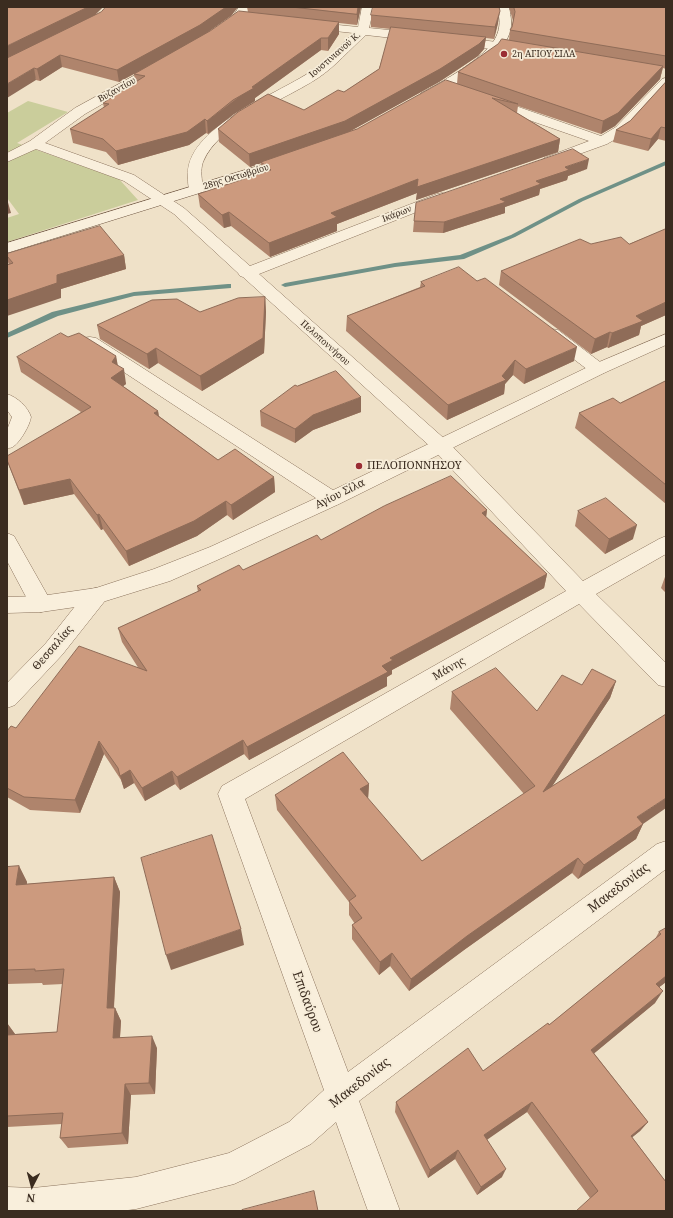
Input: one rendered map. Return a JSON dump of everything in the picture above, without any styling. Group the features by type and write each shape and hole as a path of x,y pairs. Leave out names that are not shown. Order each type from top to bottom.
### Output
{"street":[{"path":"212,36 238,18 245,7"},
{"path":"363,31 368,7"},
{"path":"417,101 444,86 483,60 498,45 503,38 506,23 503,7"},
{"path":"238,18 253,20"},
{"path":"300,25 498,45 536,52"},
{"name":"Ιουστινιανού Κ.","path":"196,190 194,172 196,162 209,142 226,127 243,116 314,76 363,31"},
{"name":"Βυζαντίου","path":"7,158 35,144 80,111 173,59"},
{"path":"538,164 570,154 602,141 621,130 663,76"},
{"path":"444,86 459,91"},
{"path":"474,96 602,141"},
{"name":"Πελοποννήσου","path":"35,144 129,178 179,211 246,273 440,445 580,592 666,678"},
{"name":"28ης Οκτωβρίου","path":"7,248 306,155"},
{"name":"Ικάρων","path":"246,273 418,206 456,193"},
{"path":"537,323 598,369"},
{"name":"Αγίου Σίλα","path":"7,606 40,604 96,596 162,575 217,552 332,499 598,369 666,339"},
{"path":"89,342 332,499"},
{"path":"7,400 21,414 22,419 7,442"},
{"path":"7,541 40,604"},
{"name":"Μάνης","path":"231,794 580,592 666,544"},
{"name":"Θεσσαλίας","path":"7,698 54,649 96,596"},
{"name":"Επιδαύρου","path":"231,794 384,1211"},
{"name":"Μακεδονίας","path":"7,1203 33,1204 136,1193 234,1168 300,1133 341,1096 666,853"}],"green space":[{"path":"28,101 68,112 17,143 119,179 138,200 7,242 7,218 19,214 7,198 7,113"}],"building":[{"path":"7,7 88,7 7,46"},
{"path":"106,7 226,7 200,25 117,70 60,55 37,69 34,68 7,84 7,58 101,12"},
{"path":"292,7 358,7 357,14"},
{"path":"373,7 499,7 500,11 495,27 371,15"},
{"path":"514,7 666,7 666,56 510,30 515,12"},
{"path":"239,11 339,22 328,38 321,38 252,87 254,88 233,100 207,121 205,119 187,132 116,151 103,139 70,129 109,104 103,103 145,76 134,74 210,31"},
{"path":"391,27 486,37 479,44 440,69 345,121 249,154 218,129 238,112 268,94 304,110 338,90 344,92 379,69"},
{"path":"502,39 663,66 618,113 603,121 458,72 498,44"},
{"path":"446,80 518,104 492,98 560,139 417,187 418,179 331,213 337,217 269,243 229,212 222,215 198,194 271,170 261,162 357,129"},
{"path":"666,82 666,128 661,127 651,139 616,130 630,121"},
{"path":"573,149 589,159 565,167 569,170 536,181 541,184 500,199 506,202 444,222 414,221 416,203"},
{"path":"100,226 124,255 57,275 57,283 7,300 7,265 13,263 7,254"},
{"path":"666,229 666,302 636,316 643,321 612,333 610,332 595,339 501,271 580,239 591,244 621,237 629,244"},
{"path":"459,267 477,281 485,278 577,347 526,369 515,360 502,376 506,380 448,405 347,316 425,286 421,282"},
{"path":"265,297 263,338 200,376 156,348 147,354 97,325 152,300 177,299 200,312 238,298"},
{"path":"61,333 68,337 79,333 116,356 112,362 124,369 111,378 158,411 154,413 218,460 235,449 274,477 231,505 226,501 194,521 126,551 99,514 97,515 70,479 19,490 7,460 7,456 91,407 17,357"},
{"path":"336,371 361,397 313,415 295,429 260,411 295,385 297,386"},
{"path":"666,381 666,485 579,413 613,398 620,403"},
{"path":"451,476 487,510 482,513 547,574 390,658 393,660 382,666 388,672 247,747 243,740 177,777 172,771 142,788 130,770 120,776 118,768 99,741 75,800 24,797 7,788 7,731 11,726 16,728 79,646 147,671 118,628 201,590 197,586 239,565 243,570 317,535 321,540 384,506"},
{"path":"606,498 637,525 609,539 578,511"},
{"path":"496,668 537,711 562,675 582,685 592,669 616,681 543,792 666,714 666,798 637,817 643,824 584,865 578,858 467,936 411,979 392,953 380,962 352,925 362,918 349,901 356,896 275,795 343,752 369,784 360,789 422,861 535,786 452,692"},
{"path":"212,835 241,929 166,955 141,858"},
{"path":"19,866 16,885 114,877 107,1008 115,1008 113,1038 152,1036 149,1083 125,1084 122,1133 60,1138 63,1113 7,1116 7,1035 57,1032 64,969 35,971 35,969 7,970 7,867"},
{"path":"666,928 666,976 656,984 663,991 591,1050 648,1122 631,1136 666,1182 666,1211 576,1211 598,1191 532,1102 484,1135 506,1169 481,1187 458,1150 430,1170 396,1102 468,1048 483,1071 548,1023 549,1025 661,934 659,932"},
{"path":"314,1191 318,1211 242,1211 242,1210"}],"waterway":[{"path":"285,285 395,265 461,257 513,236 581,200 666,163"},
{"path":"7,336 55,314 134,294 228,286"}],"place":[{"name":"2η ΑΓΙΟΥ ΣΙΛΑ","path":"504,54"},
{"name":"ΠΕΛΟΠΟΝΝΗΣΟΥ","path":"359,466"}]}
